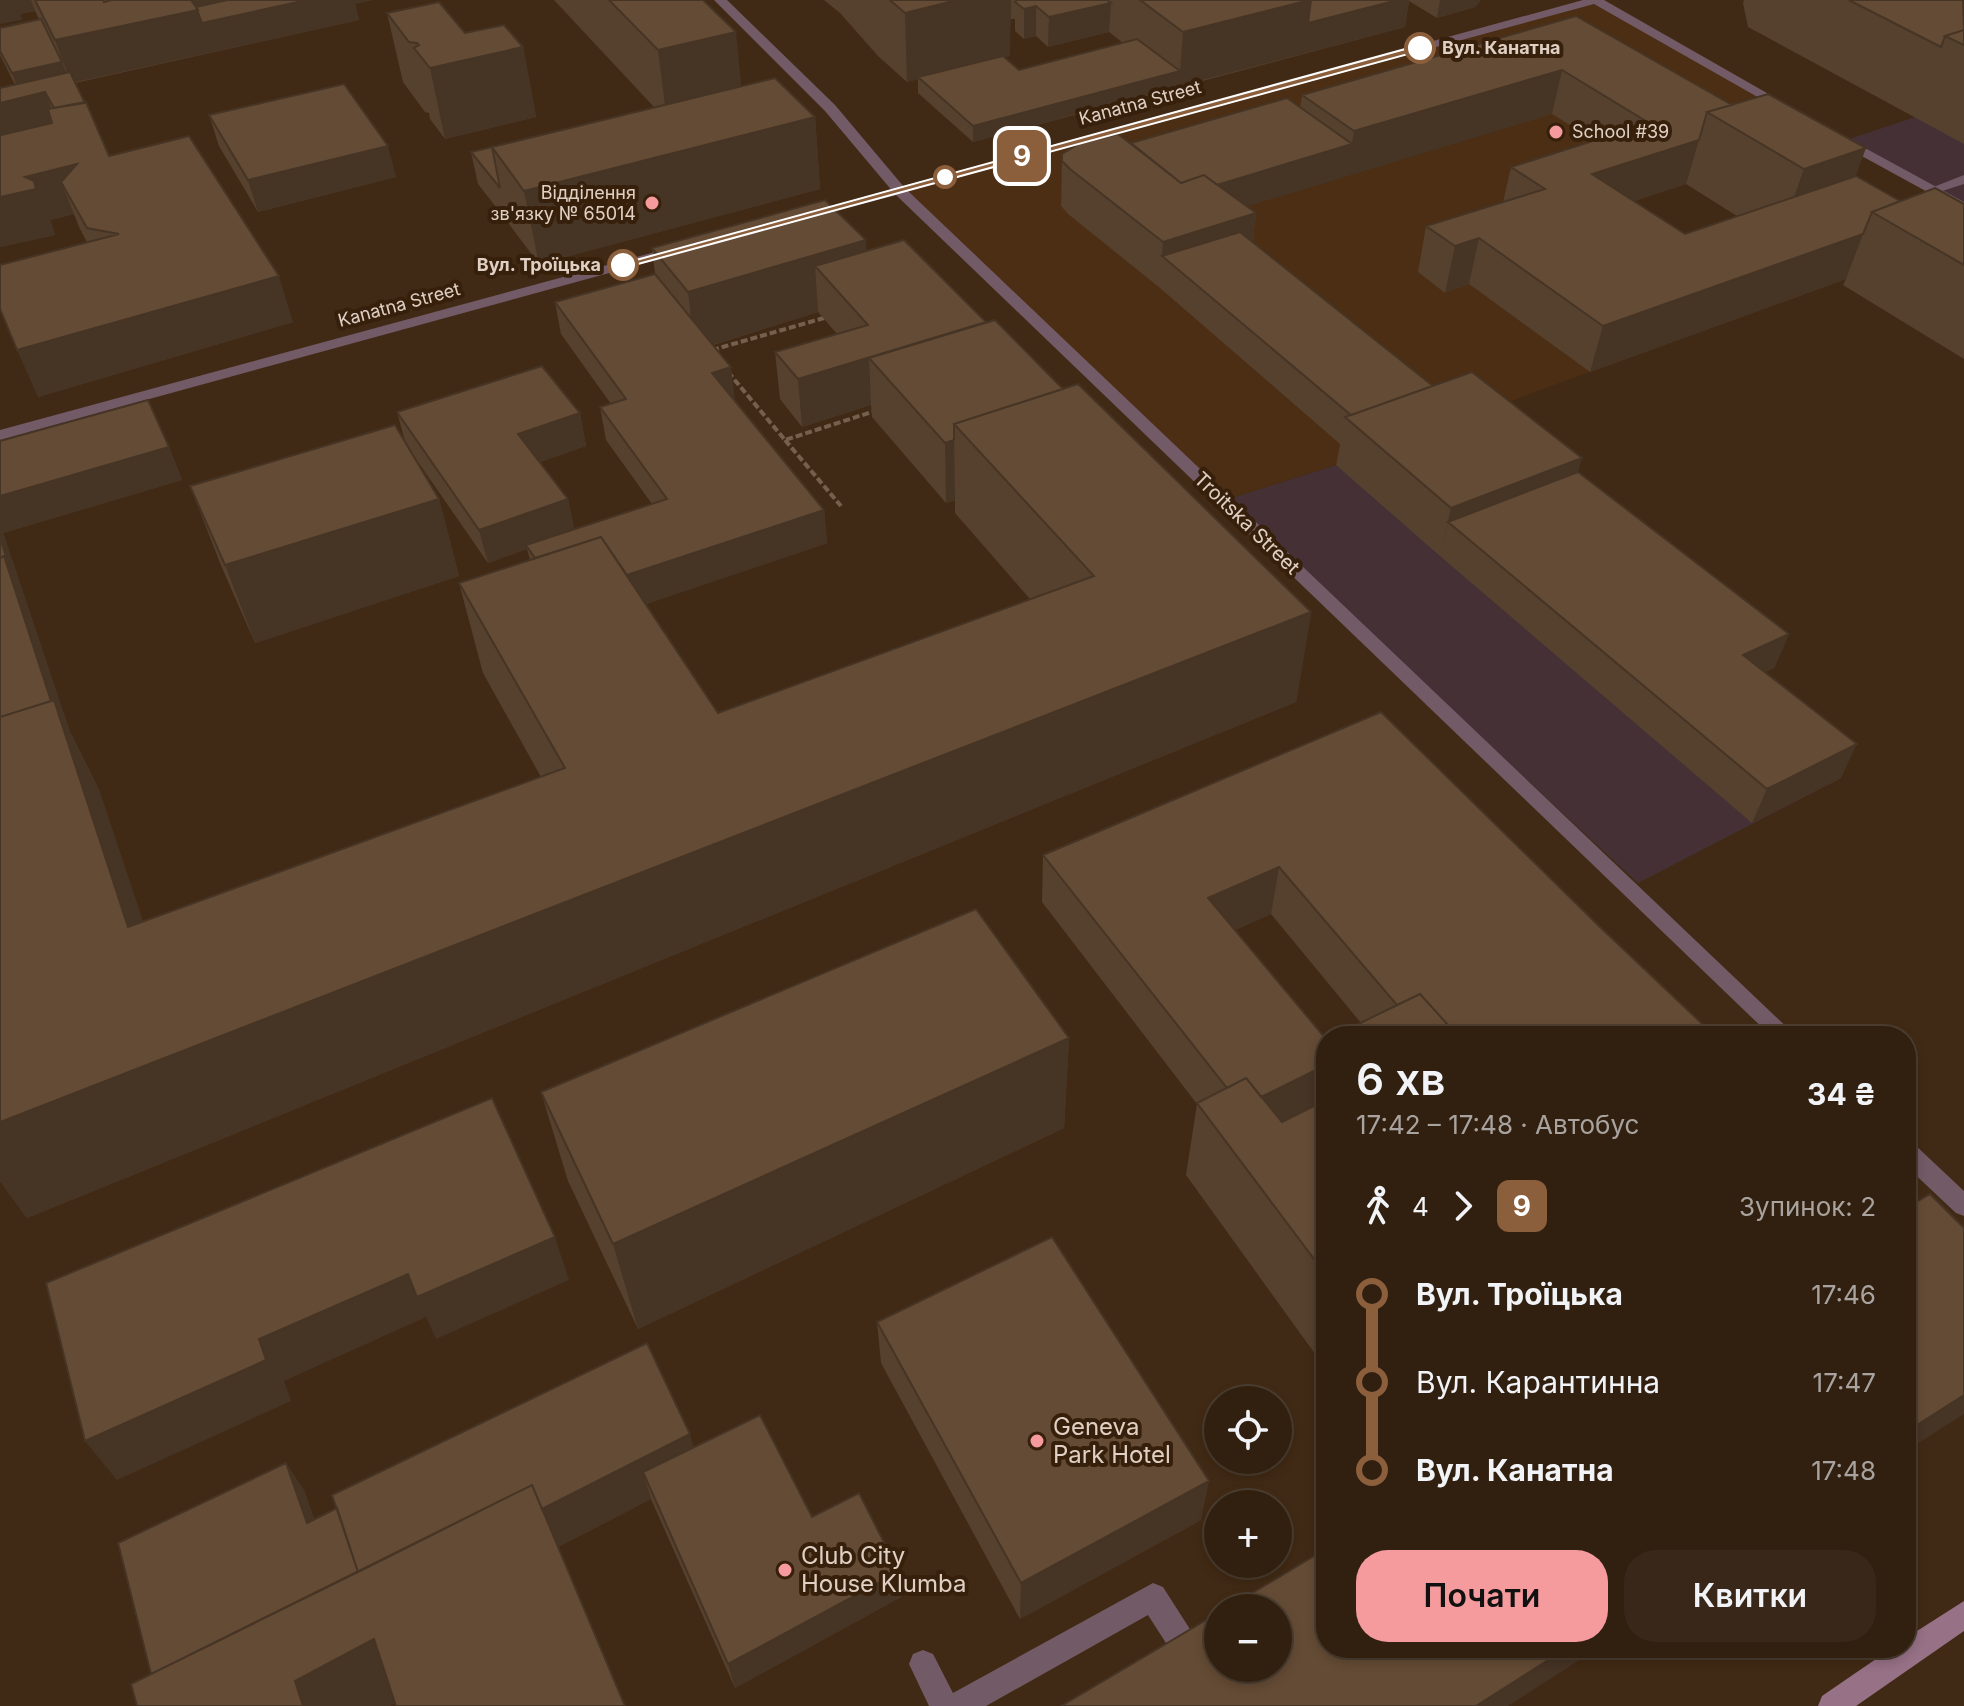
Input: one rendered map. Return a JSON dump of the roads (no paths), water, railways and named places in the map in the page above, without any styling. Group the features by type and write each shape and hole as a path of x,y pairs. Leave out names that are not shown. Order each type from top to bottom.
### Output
{"main road":[{"path":"1916,1648 1964,1615"},
{"path":"1832,1706 1902,1658"}],"street":[{"name":"Troitska Street","path":"720,0 830,108 899,190 1775,1026"},
{"name":"Kanatna Street","path":"792,219 1596,0"},
{"path":"1596,0 1796,113"},
{"path":"1832,134 1964,208"},
{"path":"1933,190 1964,179"},
{"name":"Kanatna Street","path":"0,435 700,244"},
{"path":"1916,1160 1964,1206"},
{"path":"958,1706 1153,1597 1192,1658"},
{"path":"923,1664 944,1706"}],"place":[{"name":"Вул. Канатна","path":"1420,48"},
{"name":"School #39","path":"1556,132"},
{"name":"Відділення зв'язку № 65014","path":"652,203"},
{"name":"Вул. Троїцька","path":"623,265"},
{"name":"Geneva Park Hotel","path":"1037,1441"},
{"name":"Club City House Klumba","path":"785,1570"}]}
